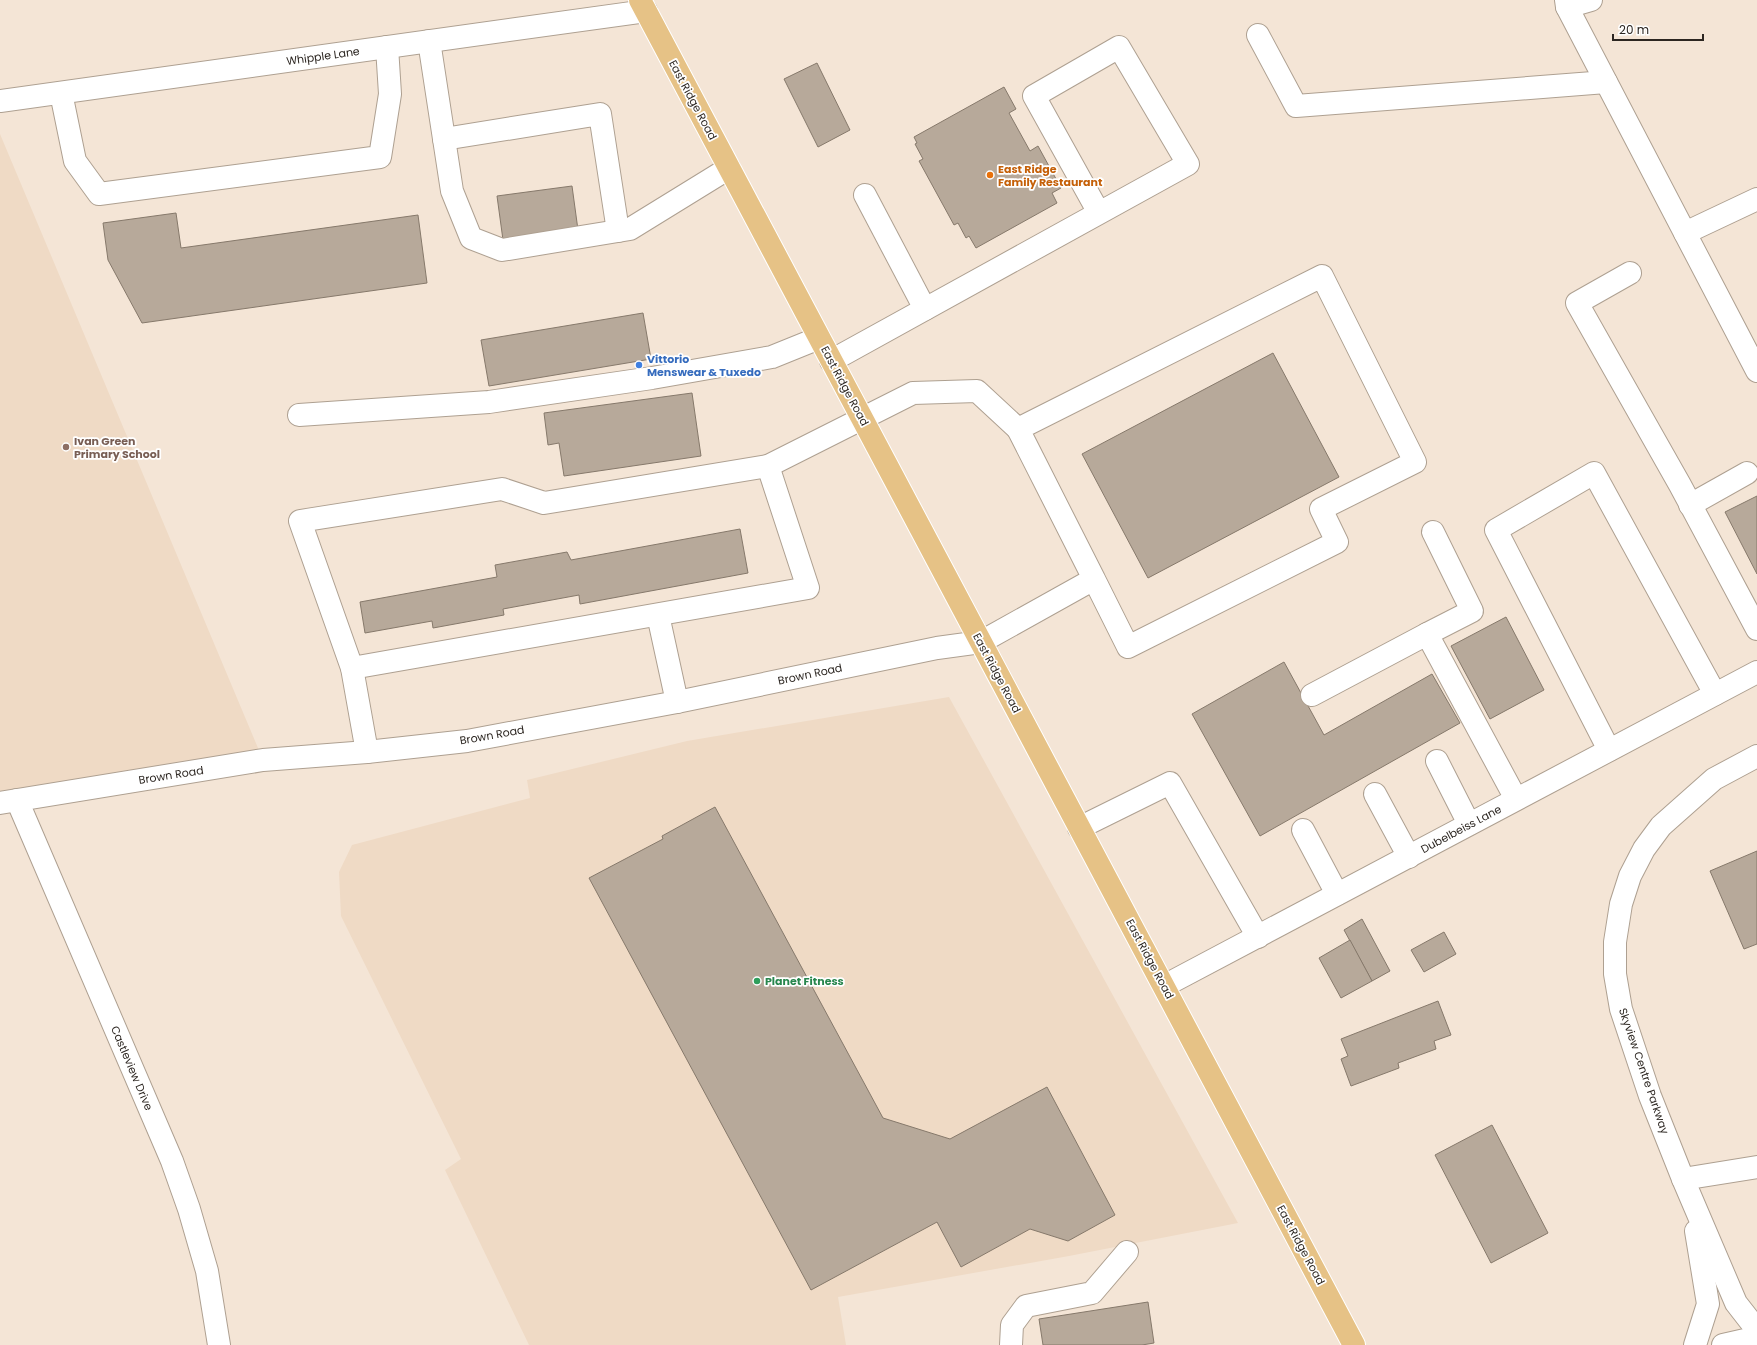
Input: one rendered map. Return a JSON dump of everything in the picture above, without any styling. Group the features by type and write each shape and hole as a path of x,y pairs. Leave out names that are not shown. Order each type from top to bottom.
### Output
{"main road":[{"name":"East Ridge Road","path":"643,6 1354,1345"}],"street":[{"path":"1591,0 1567,4 1606,82 1757,371"},
{"name":"Whipple Lane","path":"0,102 429,41 643,6"},
{"path":"1258,35 1296,106 1606,82"},
{"path":"429,41 452,191 471,238 502,250 630,229 729,168"},
{"path":"61,93 75,161 99,194 380,156 390,94 386,47"},
{"path":"831,361 1188,164 1119,47 1034,96 1099,213"},
{"path":"444,139 600,114 618,231"},
{"path":"864,195 925,309"},
{"path":"1685,232 1757,199"},
{"path":"1630,273 1577,303 1755,622"},
{"path":"367,752 352,668 300,521 502,490 544,503 768,466 913,393 976,391 1018,428 1128,647 1337,542 1321,509 1415,462 1322,276 1018,428"},
{"path":"299,415 490,402 652,378 772,357 820,338"},
{"path":"352,668 808,588 768,466"},
{"path":"1609,750 1496,530 1594,473 1715,694"},
{"path":"1690,504 1747,473"},
{"path":"1312,695 1472,611 1433,532"},
{"path":"981,642 1094,579"},
{"path":"658,614 677,702"},
{"path":"1427,634 1516,800"},
{"name":"Brown Road","path":"8,802 262,760 367,752 468,740 677,702 937,648 981,642"},
{"name":"Dubelbeiss Lane","path":"1164,986 1757,672"},
{"name":"Skyview Centre Parkway","path":"1757,756 1714,779 1661,826 1644,849 1630,876 1621,904 1615,942 1615,974 1621,1008 1650,1096 1683,1179 1736,1303 1757,1330"},
{"path":"1438,761 1469,824"},
{"path":"1080,828 1170,783 1258,937"},
{"path":"1375,794 1409,856"},
{"name":"Castleview Drive","path":"8,802 172,1161 189,1209 207,1271 219,1345"},
{"path":"1303,830 1337,894"},
{"path":"1695,1345 1708,1304 1693,1213 1683,1179 1757,1167"},
{"path":"1011,1345 1012,1325 1026,1306 1092,1293 1127,1252"},
{"path":"1723,1345 1745,1340 1756,1345"}],"shaded area":[{"name":"Ivan Green Primary School","path":"0,134 263,760 0,805"},
{"path":"949,697 1238,1223 1069,1256 838,1297 846,1345 529,1345 445,1170 461,1159 341,916 339,872 352,845 530,798 527,780 687,741"}],"building":[{"path":"817,63 850,130 818,147 784,79"},
{"name":"East Ridge Family Restaurant","path":"1004,87 1016,109 1009,113 1030,151 1038,146 1061,188 1052,193 1057,203 976,248 969,236 966,238 958,223 954,225 919,161 923,159 915,144 917,143 914,137"},
{"path":"572,186 578,230 503,240 497,196"},
{"path":"176,213 181,248 418,215 427,283 142,323 108,260 103,223"},
{"path":"643,313 651,359 489,386 481,340"},
{"path":"1273,353 1339,477 1148,578 1082,454"},
{"path":"692,393 701,456 564,476 559,443 548,445 544,413"},
{"path":"1757,496 1757,574 1725,512"},
{"path":"740,529 748,573 580,604 579,595 503,609 504,615 433,628 432,621 365,633 360,602 497,577 495,565 567,552 571,560"},
{"path":"1506,617 1544,690 1490,719 1451,646"},
{"path":"1284,662 1324,735 1432,674 1460,723 1260,836 1192,714"},
{"path":"715,807 883,1118 950,1139 1047,1087 1115,1215 1068,1241 1030,1229 961,1267 937,1222 811,1290 589,878 663,839 662,836"},
{"path":"1757,851 1757,944 1744,949 1710,871"},
{"path":"1362,919 1390,971 1372,981 1344,930"},
{"path":"1444,932 1456,954 1424,972 1411,950"},
{"path":"1350,940 1372,981 1341,998 1319,958"},
{"path":"1438,1001 1451,1035 1434,1041 1436,1049 1398,1063 1399,1068 1351,1086 1341,1059 1348,1056 1341,1039"},
{"path":"1492,1125 1548,1233 1491,1263 1435,1155"},
{"path":"1148,1302 1154,1343 1142,1345 1043,1345 1039,1319"}],"place":[{"name":"East Ridge Family Restaurant","path":"990,175"},
{"name":"Vittorio Menswear & Tuxedo","path":"639,365"},
{"name":"Ivan Green Primary School","path":"66,447"},
{"name":"Planet Fitness","path":"757,981"}]}
